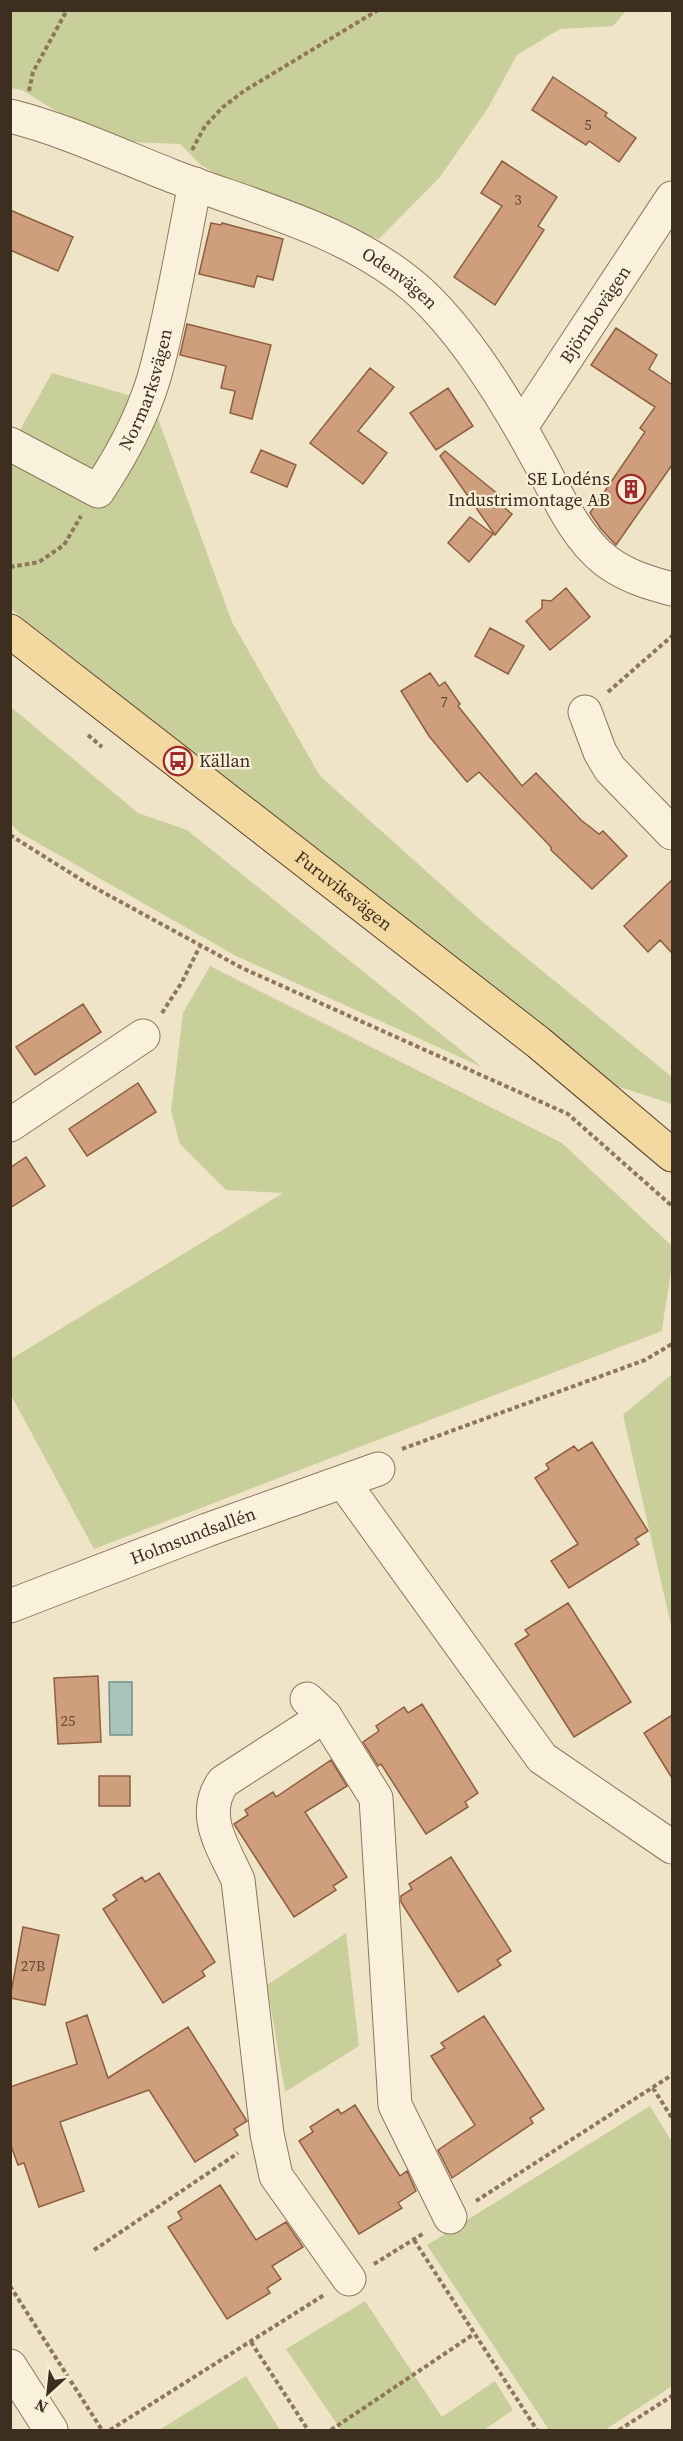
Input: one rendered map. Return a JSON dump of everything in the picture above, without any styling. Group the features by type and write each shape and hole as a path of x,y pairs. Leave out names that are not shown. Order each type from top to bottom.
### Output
{"main road":[{"name":"Furuviksvägen","path":"10,631 529,1036 672,1155"}],"street":[{"name":"Odenvägen","path":"17,117 334,237 397,273 440,313 483,368 520,427 579,532 595,551 606,561 640,580 672,589"},
{"name":"Normarksvägen","path":"98,491 119,458 135,426 158,364 195,184"},
{"name":"Björnbovägen","path":"520,427 672,201"},
{"path":"10,444 98,491"},
{"path":"585,712 600,752 610,769 672,833"},
{"path":"10,1125 143,1036"},
{"name":"Holmsundsallén","path":"10,1606 207,1530 378,1469"},
{"path":"344,1483 542,1758 672,1847"},
{"path":"349,2279 276,2176 267,2134 238,1880 212,1817 213,1795 223,1782 316,1708 376,1798 395,2105 450,2217"},
{"path":"10,2366 51,2430"}],"path":[{"path":"17,117 33,72 67,10"},
{"path":"195,184 187,160 205,126 223,107 244,91 378,10"},
{"path":"10,567 39,562 64,545 98,491"},
{"path":"585,712 672,636"},
{"path":"10,835 88,884 242,968 568,1114 672,1206"},
{"path":"143,1036 182,982 200,946"},
{"path":"378,1469 381,1457 443,1432 645,1360 672,1344"},
{"path":"110,2430 672,2075"},
{"path":"653,2088 672,2118"},
{"path":"94,2250 267,2134"},
{"path":"414,2240 537,2430"},
{"path":"10,2286 102,2430"},
{"path":"331,2430 474,2334"},
{"path":"251,2342 308,2430"},
{"path":"619,2430 672,2396"}],"green space":[{"path":"10,11 626,11 613,26 560,29 517,55 488,108 440,177 379,239 337,225 234,184 201,165 180,144 104,141 22,90 11,88"},
{"path":"52,373 152,402 232,622 320,776 484,923 672,1077 672,1104 616,1086 11,609 11,446"},
{"path":"11,707 138,813 187,830 482,1067 236,956 20,833 11,824"},
{"path":"210,966 562,1143 672,1246 662,1331 94,1549 11,1395 11,1359 283,1193 226,1190 180,1144 171,1111 183,1013"},
{"path":"672,1374 672,1630 623,1415"},
{"path":"346,1933 359,2046 285,2092 267,1985"},
{"path":"650,2106 672,2142 672,2386 605,2430 549,2430 427,2245"},
{"path":"365,2301 442,2417 495,2381 513,2410 484,2430 341,2430 286,2349"},
{"path":"246,2376 280,2430 159,2430"}],"water":[{"path":"109,1682 132,1682 132,1735 110,1735"}],"building":[{"path":"553,77 607,113 605,116 636,138 619,162 589,141 586,145 532,110"},
{"path":"502,161 557,197 538,226 544,230 495,305 454,277 502,206 481,193"},
{"path":"10,210 73,237 58,271 10,250"},
{"path":"211,223 221,225 222,223 283,239 273,280 257,276 254,287 199,274"},
{"path":"187,324 271,345 252,419 230,413 235,391 221,388 226,366 180,355"},
{"name":"SE Lodéns Industrimontage AB","path":"616,328 657,355 649,369 671,384 672,382 672,465 616,545 590,513 645,432 640,428 655,407 591,365"},
{"path":"370,368 394,387 358,431 387,453 363,484 310,443"},
{"path":"448,388 473,426 436,450 410,413"},
{"path":"261,450 296,465 287,487 251,472"},
{"path":"445,451 504,499 500,504 512,514 495,535 440,456"},
{"path":"470,517 493,534 469,562 448,543"},
{"path":"566,588 590,617 550,650 526,621 542,608 542,600 551,601"},
{"path":"490,628 524,646 508,674 475,656"},
{"path":"430,673 439,686 445,682 460,704 458,706 522,786 536,773 581,820 599,834 603,831 627,856 592,889 551,850 551,847 479,772 467,782 429,736 401,691"},
{"path":"672,880 672,953 660,940 648,952 624,926"},
{"path":"83,1004 101,1032 35,1075 16,1047"},
{"path":"138,1083 156,1112 87,1156 69,1129"},
{"path":"26,1157 45,1186 10,1208 10,1168"},
{"path":"592,1442 648,1531 635,1539 639,1544 569,1588 551,1561 578,1544 535,1478 549,1469 546,1464 574,1446 578,1451"},
{"path":"568,1603 631,1702 574,1737 515,1644 529,1635 525,1630"},
{"path":"98,1676 101,1742 58,1744 54,1678"},
{"path":"422,1704 478,1793 465,1802 468,1807 426,1834 381,1764 378,1766 363,1742 379,1731 376,1726 404,1707 408,1713"},
{"path":"672,1715 672,1778 644,1733"},
{"path":"331,1760 347,1786 305,1812 347,1877 333,1886 336,1890 294,1917 234,1824 248,1815 245,1810 273,1792 276,1797"},
{"path":"99,1776 130,1776 130,1806 99,1806"},
{"path":"451,1857 511,1951 497,1960 501,1965 458,1992 401,1902 401,1896 412,1889 409,1884"},
{"path":"159,1873 215,1962 202,1971 205,1976 163,2003 103,1909 117,1900 113,1895 142,1877 145,1882"},
{"path":"23,1927 59,1935 45,2005 10,1998"},
{"path":"87,2015 108,2078 188,2027 247,2121 234,2129 238,2135 195,2162 149,2090 60,2122 84,2191 39,2207 24,2163 18,2165 10,2143 10,2087 77,2064 66,2023"},
{"path":"484,2016 544,2109 530,2118 533,2123 452,2178 438,2150 475,2125 431,2056 445,2048 441,2043"},
{"path":"355,2105 400,2176 407,2171 416,2191 398,2203 402,2208 359,2234 299,2141 313,2132 310,2127 338,2109 341,2114"},
{"path":"220,2185 256,2240 286,2222 303,2247 272,2266 281,2279 267,2288 270,2293 227,2319 168,2227 182,2219 178,2212"}],"place":[{"name":"SE Lodéns Industrimontage AB","path":"631,489"},
{"name":"Källan","path":"178,761"}]}
